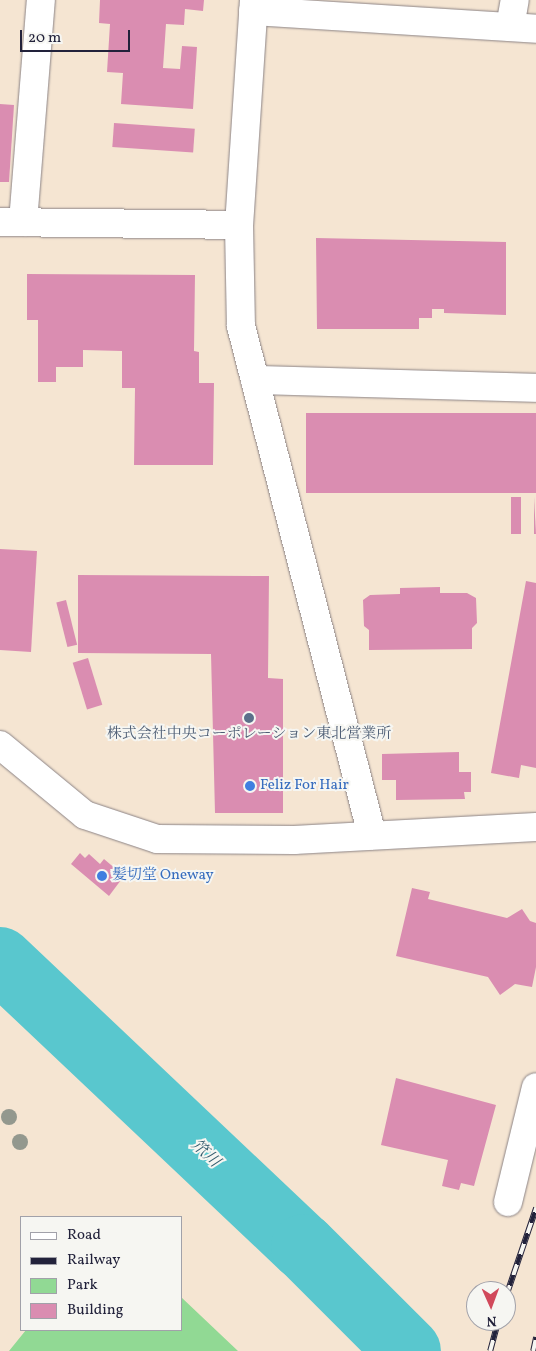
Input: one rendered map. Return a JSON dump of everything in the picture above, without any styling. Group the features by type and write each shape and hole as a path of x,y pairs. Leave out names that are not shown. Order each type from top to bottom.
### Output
{"street":[{"path":"42,0 12,222 239,224"},
{"path":"372,836 240,326 239,224 253,5 523,28 515,0"},
{"path":"255,380 536,388"},
{"path":"0,745 85,816 157,839 294,840 536,828"},
{"path":"508,1202 536,1087"}],"green space":[{"path":"182,1298 238,1351 9,1351 25,1331 182,1331"}],"building":[{"path":"100,0 204,0 203,11 185,9 184,25 166,24 163,68 180,69 182,46 197,47 193,109 121,104 123,73 107,72 110,24 99,23"},
{"path":"0,104 14,105 9,182 0,182"},
{"path":"114,123 195,129 193,153 112,147"},
{"path":"316,238 506,242 506,315 444,313 444,309 432,309 432,318 419,318 419,329 317,329"},
{"path":"27,274 195,275 194,351 199,352 199,383 214,383 213,465 134,465 135,388 122,388 122,351 83,350 83,367 56,367 56,382 38,382 38,320 27,320"},
{"path":"306,413 536,413 536,493 306,493"},
{"path":"511,497 521,497 521,534 511,534"},
{"path":"534,497 536,534 534,534"},
{"path":"0,549 37,551 31,652 0,650"},
{"path":"78,575 269,576 268,678 283,679 283,813 215,813 211,654 78,653"},
{"path":"526,581 536,583 536,768 521,765 519,778 491,773"},
{"path":"440,587 440,593 467,593 476,598 477,623 472,628 472,649 369,650 369,630 364,626 363,600 370,595 400,594 400,588"},
{"path":"66,600 77,645 67,647 56,602"},
{"path":"88,658 102,705 87,710 73,663"},
{"path":"459,752 459,772 471,772 471,792 464,792 465,799 396,800 396,780 382,780 382,754"},
{"path":"80,853 85,858 89,854 100,864 104,859 124,876 109,896 71,864"},
{"path":"412,888 430,892 428,899 507,918 522,909 530,921 536,923 536,967 532,987 515,984 500,995 488,977 396,956"},
{"path":"396,1078 496,1105 474,1186 461,1183 459,1190 442,1186 448,1160 381,1145"}],"waterway":[{"name":"笊川","path":"0,960 304,1247 408,1351"}],"railway":[{"path":"511,1281 536,1208"},
{"path":"490,1351 495,1331"},
{"path":"533,1351 536,1337"}],"place":[{"name":"株式会社中央コーポレーション東北営業所","path":"249,718"},
{"name":"Feliz For Hair","path":"250,786"},
{"name":"髪切堂 Oneway","path":"102,876"}]}
